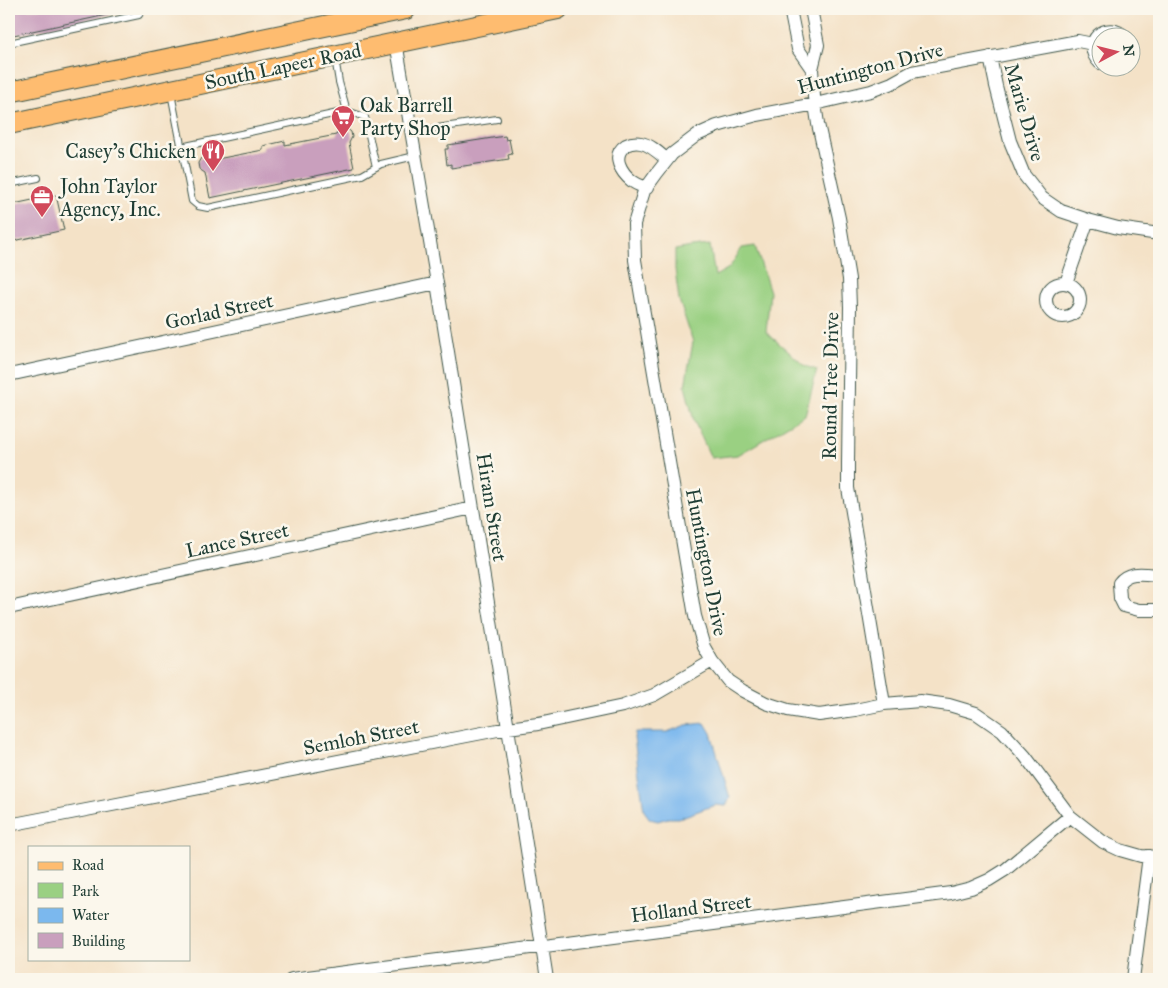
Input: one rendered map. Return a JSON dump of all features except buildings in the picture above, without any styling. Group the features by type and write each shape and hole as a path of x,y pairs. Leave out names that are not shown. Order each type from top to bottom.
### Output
{"main road":[{"name":"South Lapeer Road","path":"12,123 531,12 558,9"},
{"name":"South Lapeer Road","path":"13,92 393,10"},
{"path":"12,123 9,109 13,92"}],"street":[{"name":"Round Tree Drive","path":"790,9 798,49 812,70"},
{"name":"Round Tree Drive","path":"811,9 818,45 812,70 815,104 840,218 849,279 848,488 884,704"},
{"name":"Huntington Drive","path":"1090,43 1078,40 912,72 892,83 871,91 717,126 698,135 672,154 644,191 634,224 634,260 695,616 704,647 712,661 728,681 766,703 788,710 819,715 884,704 920,701 950,705 976,713 1002,731 1025,756 1070,816 1103,842 1140,856 1154,857"},
{"name":"Hiram Street","path":"396,42 437,283 547,979"},
{"name":"Marie Drive","path":"990,57 1010,141 1024,175 1042,198 1061,211 1088,220 1118,228 1159,234"},
{"path":"647,188 633,182 622,170 618,158 620,152 627,144 640,142 652,148 667,160"},
{"path":"1066,283 1088,220"},
{"name":"Gorlad Street","path":"9,375 437,283"},
{"name":"Lance Street","path":"9,608 473,508"},
{"path":"1159,575 1133,574 1122,578 1118,583 1120,598 1124,606 1140,610 1159,610"},
{"name":"Semloh Street","path":"9,825 623,706 654,695 712,661"},
{"name":"Holland Street","path":"292,979 950,893 971,888 1005,870 1070,816"},
{"path":"1133,979 1154,857"}],"lane":[{"path":"9,44 139,15 142,9"},
{"path":"334,55 339,82 348,111"},
{"path":"170,89 192,200 198,206 208,208 362,175 381,164 415,156"},
{"path":"182,147 348,111 365,117 376,167"},
{"path":"411,132 497,119"},
{"path":"9,184 38,178"}],"green space":[{"path":"710,245 715,276 729,268 742,248 755,246 770,292 766,332 805,366 817,370 805,415 738,455 711,458 694,421 685,386 693,342 679,300 675,269 675,250"}],"water":[{"path":"705,723 711,733 730,798 726,806 715,805 679,818 668,818 658,821 650,819 644,811 634,738 635,732 667,732 686,725"}],"place":[{"name":"Oak Barrell Party Shop","path":"343,138"},
{"name":"Casey's Chicken","path":"213,172"},
{"name":"John Taylor Agency, Inc.","path":"42,218"}]}
